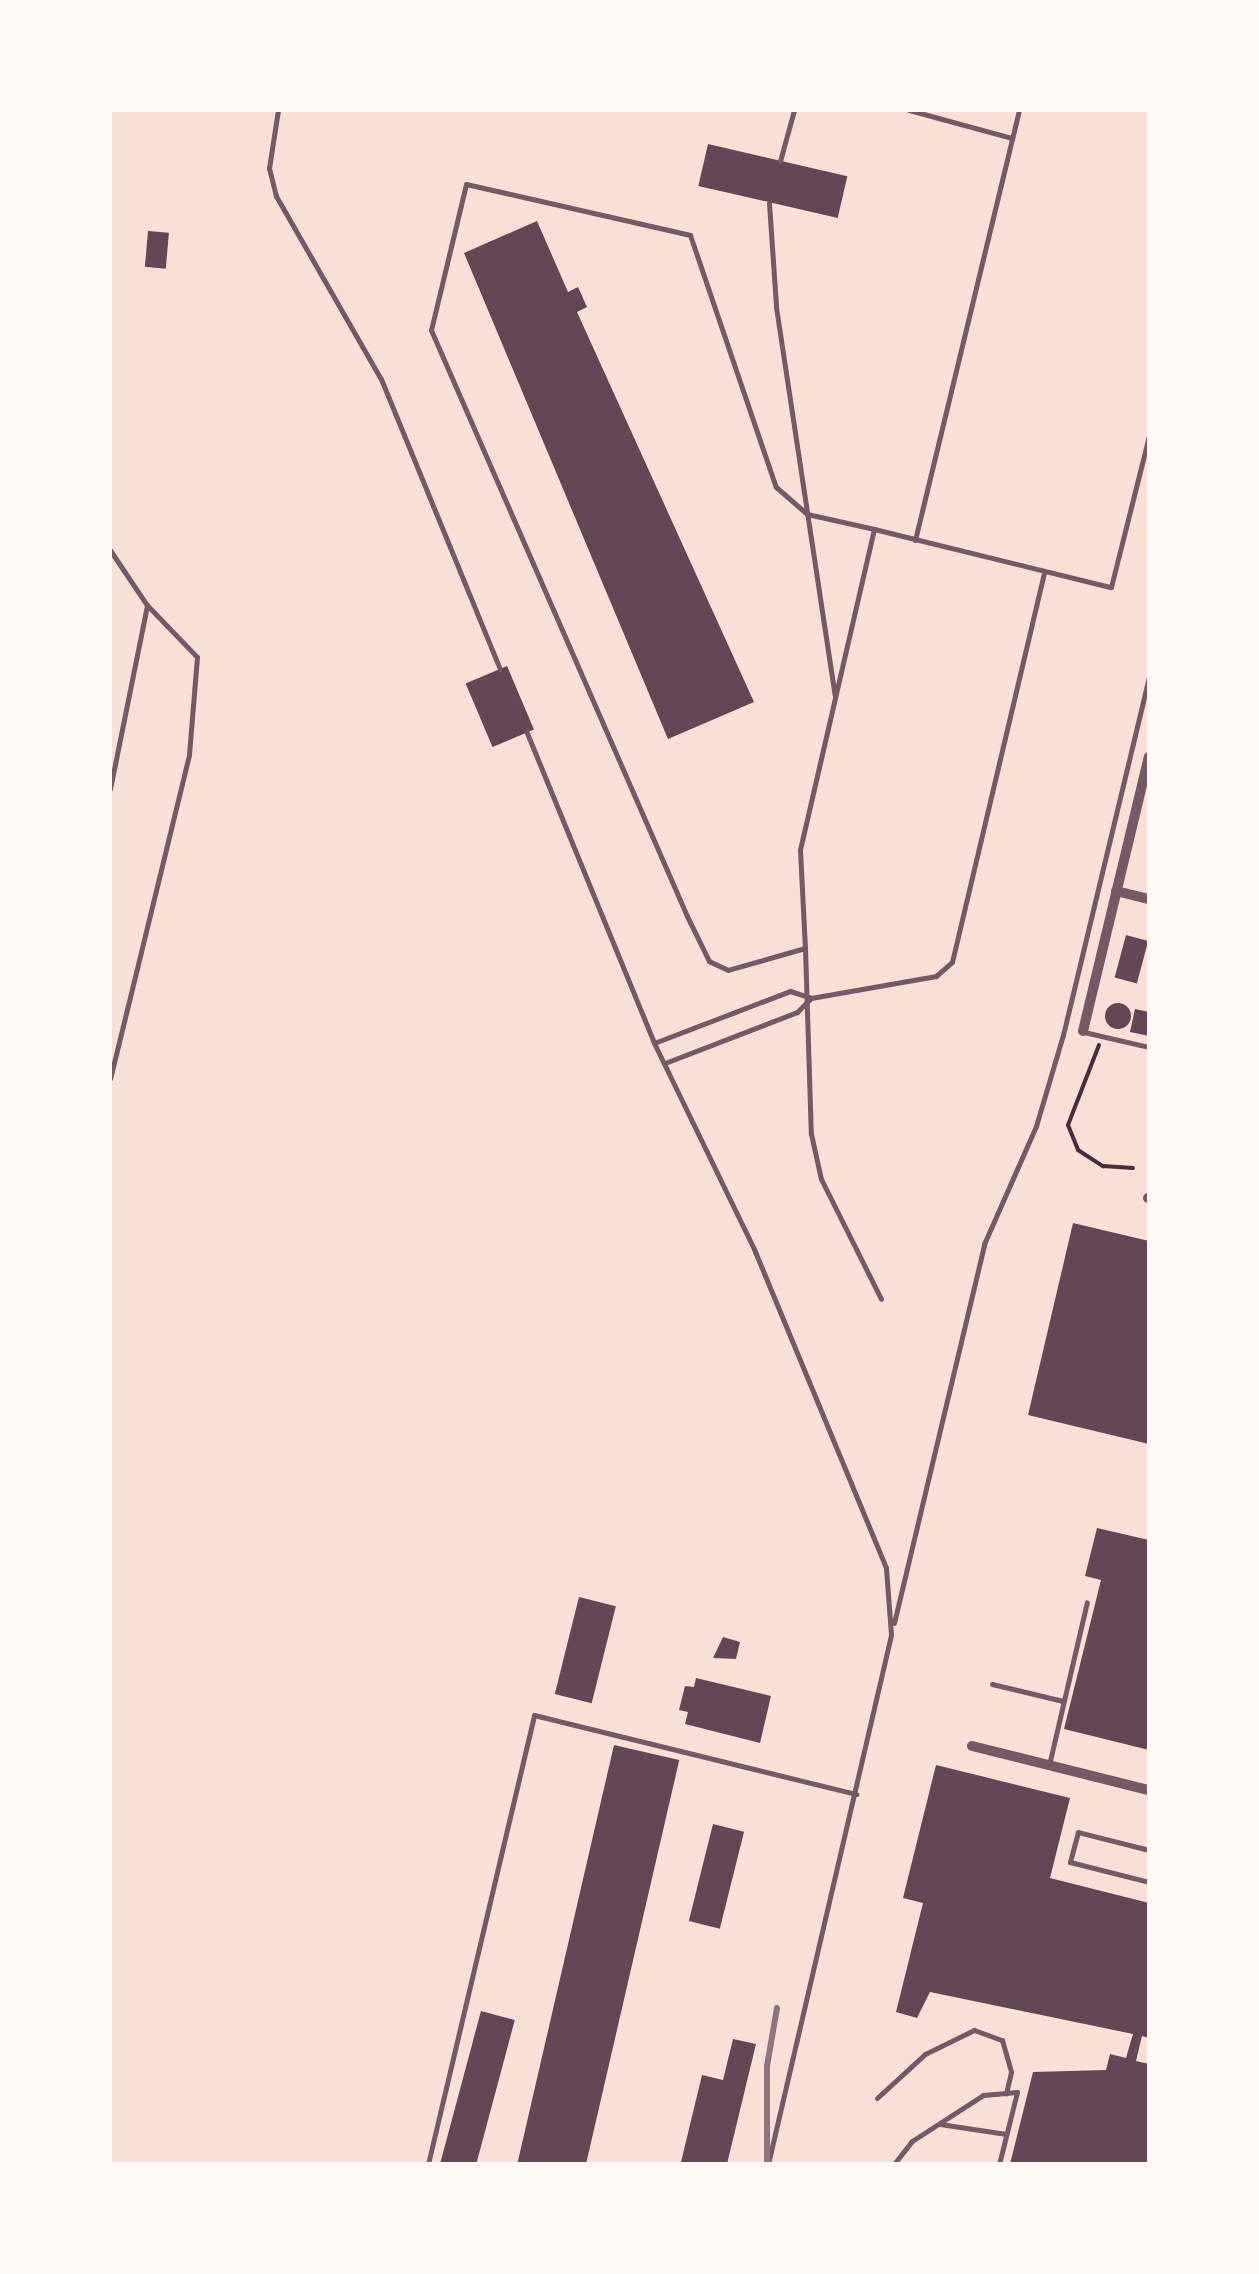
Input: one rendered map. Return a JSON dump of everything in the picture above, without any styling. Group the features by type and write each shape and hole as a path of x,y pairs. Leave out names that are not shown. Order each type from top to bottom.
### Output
{"street":[{"path":"1083,1032 1149,757"},
{"path":"1116,891 1149,899"},
{"path":"972,1746 1149,1790"}],"lane":[{"path":"278,110 269,168 276,196 381,378 500,669"},
{"path":"780,161 794,110"},
{"path":"909,110 1012,138"},
{"path":"915,540 1019,110"},
{"path":"805,948 728,970 709,961 686,916 431,330 466,184 690,235 776,488 807,514 1111,587 1149,436"},
{"path":"770,204 776,307 835,698"},
{"path":"874,529 800,850 811,998 811,1134 822,1179 881,1299"},
{"path":"110,550 147,605 198,657 189,755 110,1078"},
{"path":"654,1042 790,991 811,998 936,976 952,962 1044,572"},
{"path":"110,789 147,605"},
{"path":"768,2164 984,1244 1030,1141 1063,1036 1149,676"},
{"path":"527,733 654,1042 754,1249 874,1529 886,1568 891,1634"},
{"path":"665,1063 798,1012 811,998"},
{"path":"1083,1032 1149,1047"},
{"path":"1049,1765 1087,1602"},
{"path":"992,1684 1063,1700"},
{"path":"428,2164 534,1715 856,1794"},
{"path":"1149,1850 1078,1832 1070,1862 1149,1882"},
{"path":"878,2098 925,2054 974,2030 1002,2040 1010,2072 1006,2093"},
{"path":"894,2164 938,2124 984,2095 1016,2092 999,2164"},
{"path":"938,2124 1006,2134"}],"path":[{"path":"1102,1036 1068,1125 1078,1150 1102,1166 1133,1168"}],"building":[{"path":"708,144 847,176 838,218 698,186"},
{"path":"537,221 568,292 578,287 587,307 577,312 754,702 668,739 464,253"},
{"path":"148,231 169,233 166,269 145,267"},
{"path":"507,666 534,730 493,747 466,684"},
{"path":"1126,935 1148,941 1137,983 1115,978"},
{"path":"1118,1003 1127,1007 1131,1016 1127,1025 1118,1029 1109,1025 1105,1016 1109,1007"},
{"path":"1135,1009 1149,1012 1149,1036 1130,1032"},
{"path":"1073,1223 1149,1241 1149,1444 1028,1415"},
{"path":"1097,1528 1149,1540 1149,1750 1064,1729 1101,1580 1085,1576"},
{"path":"579,1597 616,1606 592,1703 555,1694"},
{"path":"723,1637 740,1642 736,1659 713,1658"},
{"path":"696,1678 771,1696 760,1743 685,1724 688,1712 679,1710 685,1686 694,1687"},
{"path":"614,1745 679,1760 586,2164 517,2164"},
{"path":"936,1765 1070,1798 1050,1878 1149,1903 1149,2038 1142,2036 1136,2061 1149,2064 1149,2164 1010,2164 1033,2072 1106,2070 1110,2054 1126,2058 1133,2034 930,1992 917,2018 896,2012 923,1903 903,1898"},
{"path":"713,1824 744,1832 720,1929 689,1921"},
{"path":"481,2011 515,2020 476,2164 440,2163"},
{"path":"733,2039 756,2044 727,2164 681,2162 702,2075 723,2080"}],"railway":[{"path":"767,2164 767,2066 777,2008"}]}
